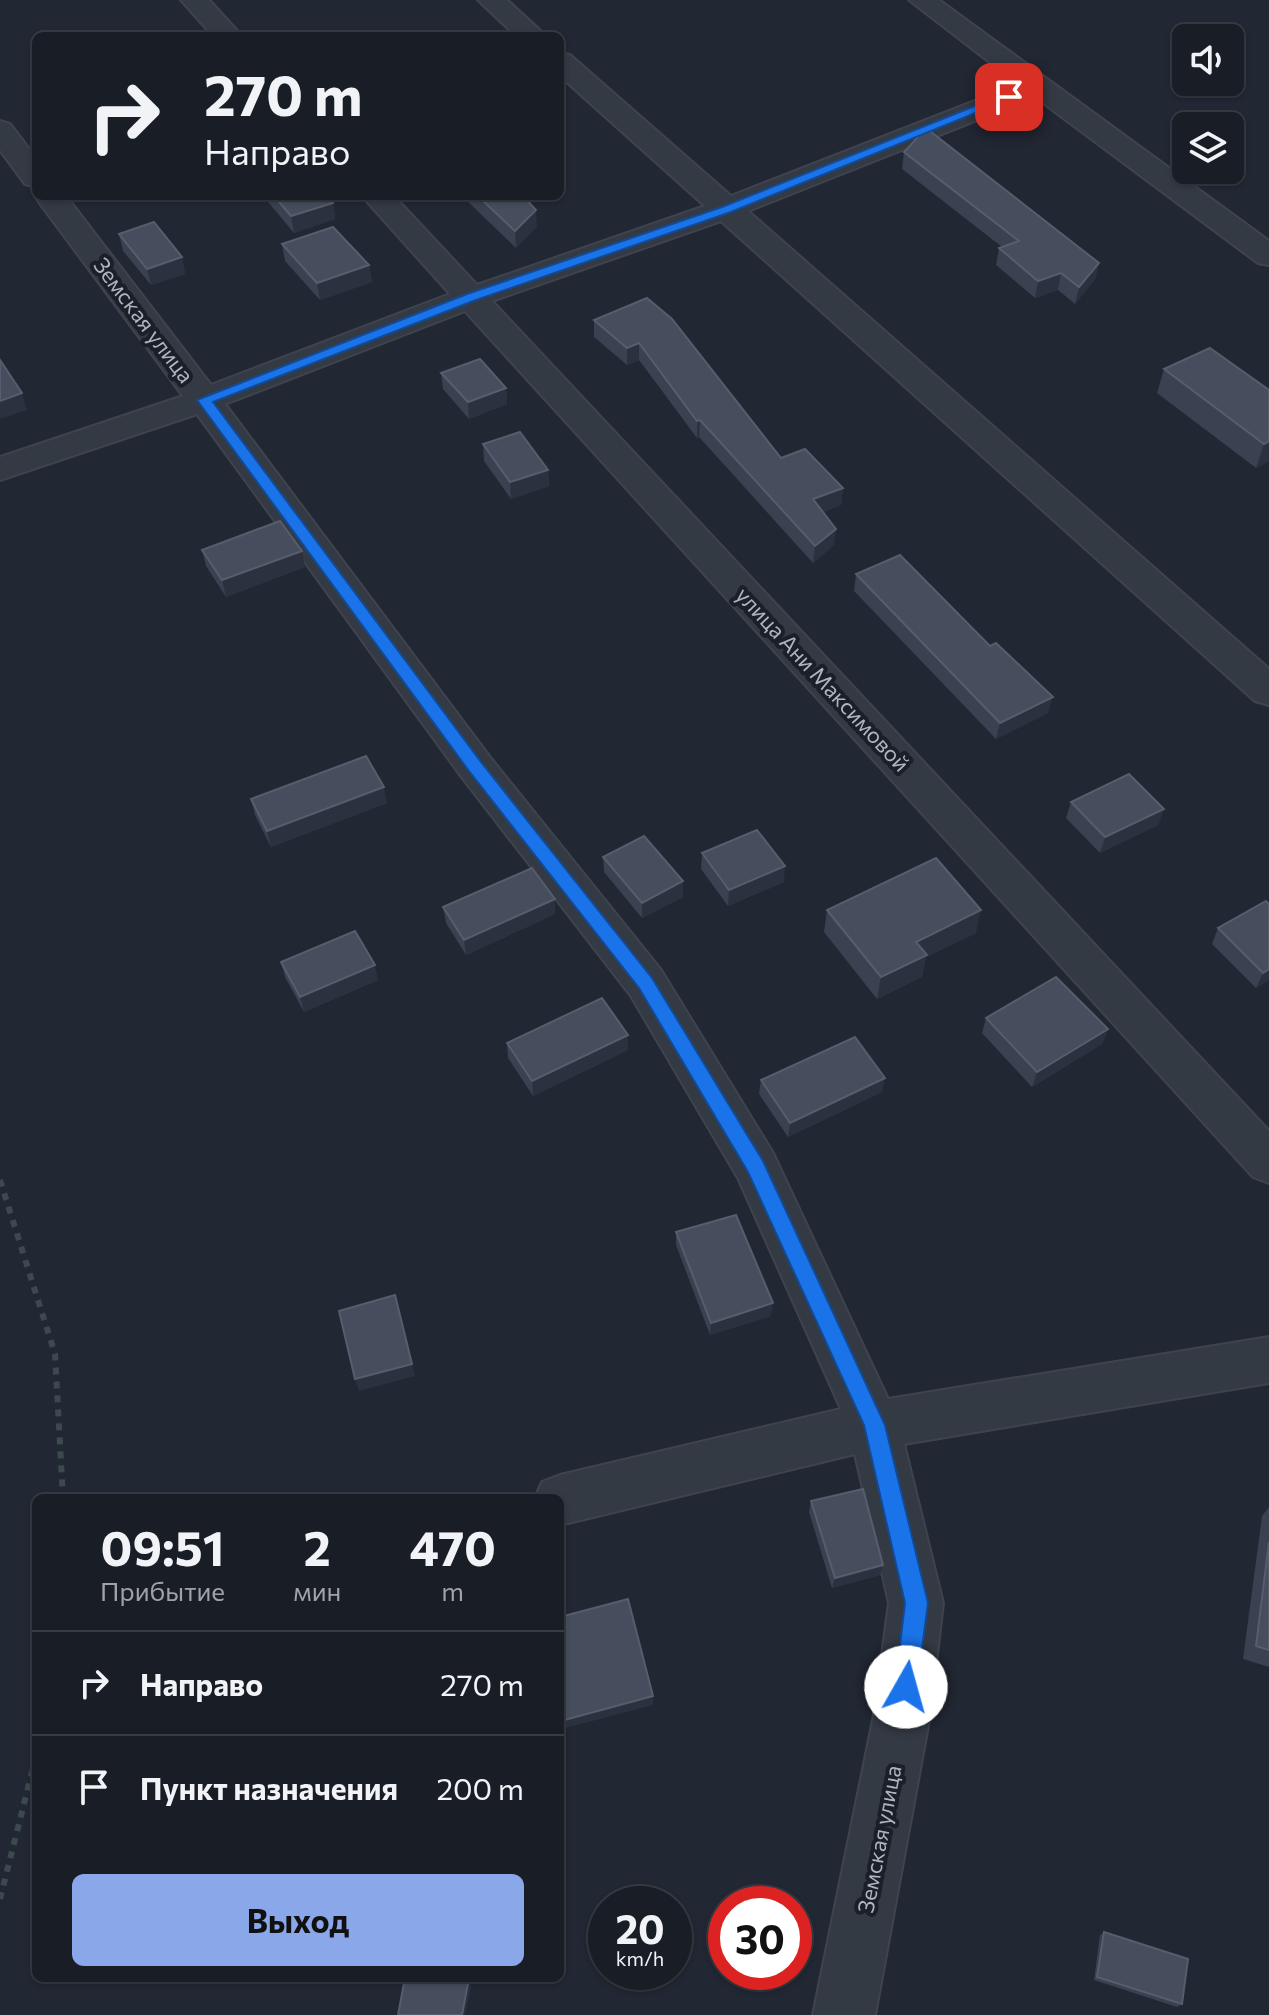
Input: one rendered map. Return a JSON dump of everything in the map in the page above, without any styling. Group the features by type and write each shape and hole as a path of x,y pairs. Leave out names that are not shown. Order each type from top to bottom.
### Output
{"street":[{"path":"194,0 224,32"},
{"path":"491,0 527,32"},
{"path":"922,0 1269,256"},
{"path":"564,65 1269,691"},
{"path":"0,469 204,400 472,297 726,209 1038,86"},
{"path":"0,130 32,173"},
{"name":"Земская улица","path":"53,200 475,766 646,983 756,1167 874,1425 916,1603 902,1715 844,2015"},
{"name":"улица Ани Максимовой","path":"381,200 1269,1163"},
{"path":"564,1499 874,1425 1269,1360"}],"path":[{"path":"0,1180 55,1354 63,1494"},
{"path":"0,1899 32,1772"}],"building":[{"path":"926,128 1099,263 1079,287 1061,273 1038,281 999,248 1019,241 904,152"},
{"path":"277,200 330,200 333,203 291,216"},
{"path":"482,200 527,200 536,210 515,231"},
{"path":"154,222 182,257 147,269 119,234"},
{"path":"333,227 369,265 317,283 282,244"},
{"path":"647,298 672,319 781,458 805,449 843,488 813,499 836,529 815,546 700,420 697,421 639,343 627,348 594,320"},
{"path":"1210,348 1269,390 1269,441 1264,444 1164,369"},
{"path":"480,359 506,388 468,402 441,373"},
{"path":"0,360 22,393 0,401"},
{"path":"520,432 548,470 510,482 483,444"},
{"path":"280,521 302,551 222,580 202,550"},
{"path":"900,555 990,646 996,643 1053,697 1000,723 856,574"},
{"path":"366,756 384,787 267,831 251,799"},
{"path":"1129,774 1164,809 1105,837 1071,802"},
{"path":"757,830 785,866 729,890 702,853"},
{"path":"644,836 683,881 642,903 603,857"},
{"path":"936,858 981,910 916,942 927,955 881,977 827,910"},
{"path":"532,868 555,899 464,940 443,907"},
{"path":"1266,901 1269,904 1269,969 1263,973 1218,928"},
{"path":"355,931 375,965 300,997 281,962"},
{"path":"1056,977 1108,1029 1037,1072 986,1018"},
{"path":"602,998 628,1035 532,1081 507,1043"},
{"path":"855,1037 885,1078 790,1123 761,1080"},
{"path":"736,1215 773,1303 711,1323 676,1232"},
{"path":"395,1295 412,1364 355,1379 339,1311"},
{"path":"863,1489 883,1565 835,1578 811,1501"},
{"path":"1269,1542 1269,1650 1256,1646"},
{"path":"628,1599 653,1696 564,1720 564,1616"},
{"path":"1104,1932 1188,1959 1182,2004 1097,1977"},
{"path":"404,1982 468,1982 462,2015 398,2015"}],"route":[{"path":"906,1687 916,1603 874,1425 756,1167 646,983 475,766 204,400 472,297 726,209 1009,97"}]}
